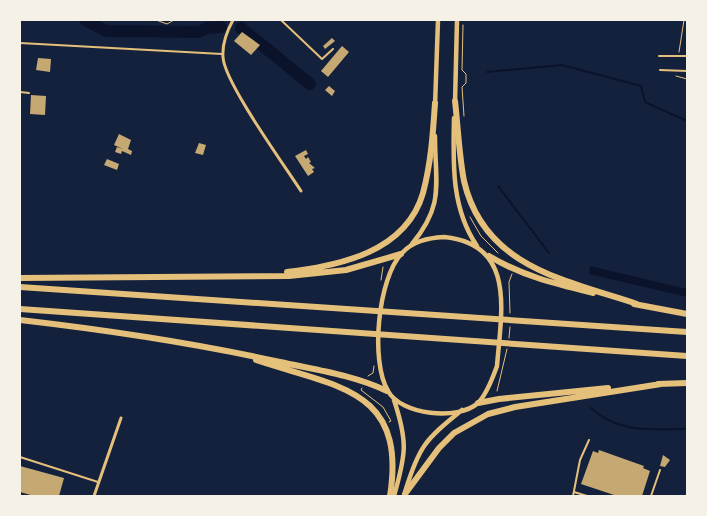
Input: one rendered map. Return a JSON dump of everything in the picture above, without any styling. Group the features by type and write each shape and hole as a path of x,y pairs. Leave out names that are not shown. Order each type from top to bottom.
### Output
{"highway":[{"path":"454,101 464,180 476,211 490,234 503,249 526,264 637,304"},
{"path":"241,276 310,269 370,253 391,240 410,219 422,195 431,157 435,103"},
{"path":"20,278 289,276 346,270 401,254"},
{"path":"489,256 513,270 542,280 637,304 687,314"},
{"path":"20,287 687,332"},
{"path":"20,309 687,356"},
{"path":"20,320 81,327 222,350 352,377 387,390"},
{"path":"222,350 334,385 367,402 385,424 392,443 393,477 390,496"},
{"path":"478,403 504,398 687,383"},
{"path":"404,495 439,448 454,432 479,418 515,407 661,384"}],"main road":[{"path":"394,496 405,446 404,430 394,400 387,390 379,355 378,328 386,282 401,254 426,226 435,206 437,181 435,103 438,20"},
{"path":"457,20 453,169 455,188 467,231 478,247"},
{"path":"404,495 421,448 430,437 463,410 478,403 493,377 497,366 502,292 489,256 468,241 444,237 429,238 411,245"},
{"path":"394,400 420,412 435,414 463,410"}],"street":[{"path":"232,21 227,31 223,54 224,64 237,90 301,191"},
{"path":"94,496 121,418"}],"lane":[{"path":"281,20 322,59 333,49"},
{"path":"20,43 223,54"},
{"path":"659,56 687,56"},
{"path":"660,70 687,71"},
{"path":"20,92 29,93"},
{"path":"573,496 580,460 589,440"},
{"path":"20,457 98,482"},
{"path":"651,496 660,470"},
{"path":"574,492 587,496"}],"path":[{"path":"156,20 167,24 174,20"},
{"path":"463,20 462,70 466,74 466,83 462,87 464,124"},
{"path":"476,211 470,215 473,223 481,236 500,255"},
{"path":"381,260 384,268 381,281"},
{"path":"510,315 513,270"},
{"path":"504,366 510,324"}],"water":[{"path":"590,266 687,289 687,297 589,274"}],"building":[{"path":"242,32 260,45 251,55 234,41"},
{"path":"332,38 335,41 325,49 323,46"},
{"path":"342,46 349,52 328,77 321,71"},
{"path":"38,58 51,59 50,72 36,70"},
{"path":"329,86 335,91 332,96 325,90"},
{"path":"31,95 46,96 45,115 30,114"},
{"path":"119,134 131,140 128,149 132,151 131,155 122,151 121,154 115,152 117,147 123,149 114,145"},
{"path":"199,143 206,145 203,155 195,153"},
{"path":"306,150 308,154 304,156 306,159 308,157 311,162 309,163 315,168 312,169 314,172 308,176 295,156"},
{"path":"107,159 119,164 117,170 104,165"},
{"path":"599,450 644,466 643,468 650,471 642,496 617,496 581,484 593,451 598,453"},
{"path":"663,455 670,460 665,467 660,466"},
{"path":"20,466 64,478 59,496 34,496 20,492"}],"waterway":[{"path":"85,20 106,31 199,32 207,28 221,27"},
{"path":"241,28 310,84"},
{"path":"487,72 562,65 641,86 645,102 687,121"},
{"path":"498,186 549,253"},
{"path":"591,408 602,416 624,426 649,429 687,429"}]}
